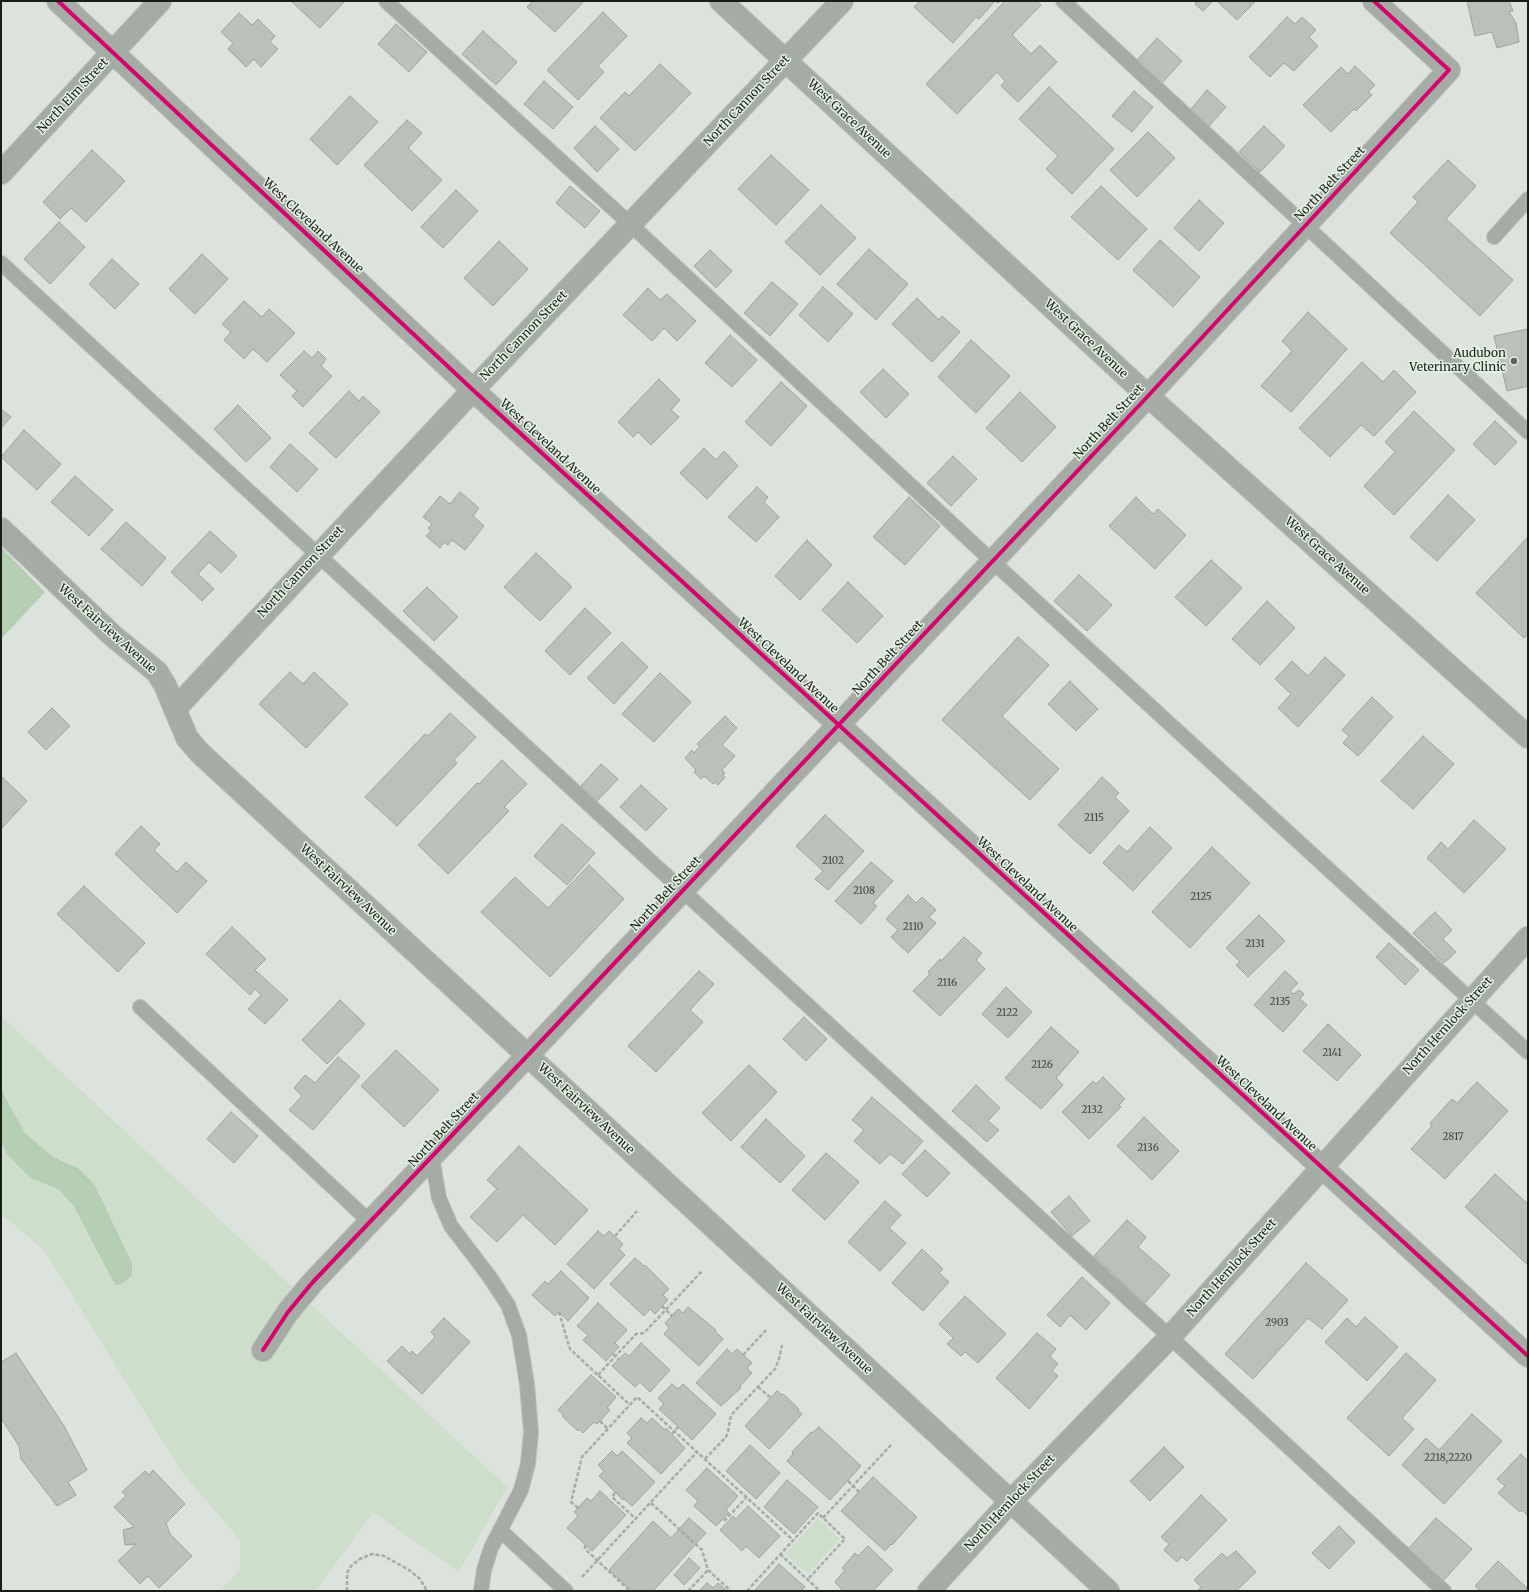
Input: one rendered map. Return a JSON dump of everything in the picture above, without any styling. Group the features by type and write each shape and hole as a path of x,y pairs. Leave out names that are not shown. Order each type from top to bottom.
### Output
{"street":[{"name":"West Cleveland Avenue","path":"58,1 473,390 1528,1356"},
{"name":"North Elm Street","path":"1,174 160,1"},
{"name":"West Grace Avenue","path":"721,1 1148,396 1528,736"},
{"name":"North Cannon Street","path":"175,709 317,555 842,1"},
{"name":"North Belt Street","path":"264,1350 278,1326 300,1296 528,1056 992,560 1148,396 1449,70 1374,1"},
{"name":"West Fairview Avenue","path":"1,529 113,636 157,672 165,685 187,738 200,753 1108,1591"},
{"name":"North Hemlock Street","path":"929,1591 1010,1502 1170,1337 1528,938"}],"lane":[{"path":"386,1 1528,1052"},
{"path":"1063,1 1528,432"},
{"path":"1494,237 1528,199"},
{"path":"1,263 317,555 1170,1337 1444,1591"},
{"path":"140,1006 370,1222"},
{"path":"432,1157 439,1198 450,1226 489,1276 508,1305 519,1335 523,1354 530,1410 530,1450 521,1490 500,1530 487,1560 481,1591"},
{"path":"500,1530 566,1591"}],"path":[{"path":"615,1236 637,1211"},
{"path":"598,1375 614,1355 636,1334 644,1333 702,1271"},
{"path":"662,1306 672,1316"},
{"path":"559,1312 570,1349 630,1404"},
{"path":"743,1355 766,1330"},
{"path":"704,1459 726,1437 730,1418 733,1413 775,1369 779,1360 782,1345"},
{"path":"614,1355 619,1360"},
{"path":"758,1387 771,1398"},
{"path":"578,1508 571,1502 582,1457 637,1397 673,1433 697,1452 793,1540"},
{"path":"600,1421 608,1428"},
{"path":"673,1433 678,1427"},
{"path":"823,1518 891,1445"},
{"path":"597,1560 697,1452"},
{"path":"848,1481 859,1492"},
{"path":"615,1493 612,1496 636,1519"},
{"path":"724,1521 746,1498"},
{"path":"651,1503 702,1550 708,1570 731,1591"},
{"path":"747,1591 818,1513 845,1538 808,1579"},
{"path":"584,1545 585,1549 630,1591"},
{"path":"347,1591 347,1573 351,1566 360,1559 372,1554 384,1556 409,1570 420,1579 427,1591"},
{"path":"780,1554 820,1591"},
{"path":"688,1591 708,1570"}],"green space":[{"path":"1,547 45,592 1,639"},
{"path":"1,1016 507,1487 459,1572 373,1512 316,1591 220,1591 239,1571 241,1541 182,1472 44,1250 1,1214 1,1142 7,1154 30,1178 58,1189 73,1205 115,1285 78,1168 53,1157 25,1133 1,1090"},
{"path":"1,1090 25,1133 53,1157 78,1168 94,1184 132,1263 132,1275 122,1284 115,1285 73,1205 58,1189 30,1178 7,1154 1,1142"},
{"path":"818,1518 840,1539 808,1574 785,1554"}],"building":[{"path":"291,1 345,1 320,28"},
{"path":"533,1 584,1 555,32 527,7"},
{"path":"920,1 995,1 979,19 976,17 953,43 914,7"},
{"path":"1005,1 1036,1 1041,5 1012,35 1031,54 1040,45 1057,62 1018,102 1001,86 1005,81 997,72 957,114 926,84"},
{"path":"1197,1 1213,1 1203,11 1195,4"},
{"path":"1217,1 1256,1 1237,20"},
{"path":"1467,1 1509,1 1513,11 1509,12 1516,23 1519,42 1497,48 1492,32 1475,36"},
{"path":"603,12 627,36 598,66 604,72 578,100 547,70"},
{"path":"239,13 252,25 258,19 275,36 270,42 278,49 261,67 254,59 246,67 228,49 233,43 221,32"},
{"path":"1287,17 1295,24 1302,17 1316,30 1309,37 1318,46 1294,71 1284,63 1270,77 1249,57"},
{"path":"396,24 427,52 409,72 378,44"},
{"path":"483,31 517,62 496,85 462,54"},
{"path":"1157,38 1182,61 1162,83 1137,60"},
{"path":"660,64 691,93 635,151 600,118 625,92 629,96"},
{"path":"1355,66 1375,85 1368,92 1372,95 1356,111 1354,109 1331,132 1303,105 1341,67 1348,74"},
{"path":"544,81 573,107 553,129 524,104"},
{"path":"1049,87 1114,149 1072,194 1046,169 1058,156 1019,119"},
{"path":"1207,90 1226,107 1209,126 1191,109"},
{"path":"1134,91 1153,107 1132,132 1112,116"},
{"path":"350,96 378,122 337,165 310,139"},
{"path":"407,120 422,133 408,148 442,180 412,211 364,165"},
{"path":"595,126 619,149 597,172 574,148"},
{"path":"1264,126 1285,146 1260,172 1239,152"},
{"path":"1148,132 1175,158 1137,197 1110,170"},
{"path":"92,150 125,181 86,222 71,208 60,219 43,202"},
{"path":"771,155 809,190 776,225 738,189"},
{"path":"1448,160 1476,186 1446,219 1513,280 1480,316 1390,233 1418,202 1413,197"},
{"path":"570,186 600,211 585,228 556,203"},
{"path":"1101,186 1147,229 1118,260 1071,217"},
{"path":"456,190 478,211 443,248 421,227"},
{"path":"1199,200 1224,223 1199,251 1174,228"},
{"path":"821,205 856,238 820,275 785,242"},
{"path":"59,222 85,247 50,284 24,259"},
{"path":"1160,240 1200,277 1173,307 1133,270"},
{"path":"499,241 528,269 493,306 464,278"},
{"path":"869,249 908,284 876,320 837,284"},
{"path":"710,250 732,271 716,288 694,266"},
{"path":"202,254 228,279 195,314 169,289"},
{"path":"112,259 139,284 115,309 89,284"},
{"path":"772,282 798,304 770,336 744,313"},
{"path":"823,287 853,314 828,342 799,315"},
{"path":"648,288 660,300 667,294 696,321 677,341 664,328 652,341 623,315"},
{"path":"917,298 939,320 942,316 960,332 932,362 892,324"},
{"path":"244,301 262,317 269,309 295,333 267,362 253,349 244,359 224,340 231,332 222,324"},
{"path":"1308,312 1347,349 1291,412 1261,386 1292,351 1282,341"},
{"name":"Audubon Veterinary Clinic","path":"1528,329 1528,386 1507,391 1494,336"},
{"path":"730,335 757,360 732,387 705,363"},
{"path":"971,340 1010,376 976,413 938,377"},
{"path":"304,351 312,358 318,351 326,359 321,366 332,376 303,407 292,396 297,391 280,375"},
{"path":"1362,362 1383,382 1394,370 1416,392 1374,436 1361,425 1330,457 1299,428"},
{"path":"883,369 909,394 886,418 860,392"},
{"path":"659,379 680,400 671,410 679,417 651,445 638,432 633,437 618,422"},
{"path":"781,382 807,406 771,446 745,422"},
{"path":"349,391 359,401 363,396 380,412 336,458 309,433"},
{"path":"1020,392 1056,427 1022,462 986,428"},
{"path":"238,405 271,438 246,462 214,429"},
{"path":"1,409 11,417 1,428"},
{"path":"1414,411 1455,450 1394,515 1364,486 1395,452 1385,442"},
{"path":"1495,421 1517,442 1495,465 1473,444"},
{"path":"24,430 61,464 37,490 1,457"},
{"path":"290,444 318,469 297,492 270,467"},
{"path":"704,448 716,460 724,451 738,466 707,499 680,473"},
{"path":"953,456 977,479 951,506 927,483"},
{"path":"75,476 113,510 89,536 51,502"},
{"path":"757,487 768,497 764,502 779,517 756,542 728,517"},
{"path":"460,492 479,508 473,516 484,526 465,550 452,540 448,545 444,542 440,548 426,536 431,531 428,528 432,524 423,517 440,496 450,504"},
{"path":"1448,495 1475,520 1437,561 1410,537"},
{"path":"909,497 940,526 905,565 873,537"},
{"path":"1136,497 1153,514 1158,509 1186,535 1155,569 1109,526"},
{"path":"126,522 166,558 142,586 101,549"},
{"path":"210,531 237,556 221,573 209,562 198,574 214,589 202,601 171,572"},
{"path":"1528,537 1528,634 1524,638 1476,593"},
{"path":"807,540 832,565 800,600 775,576"},
{"path":"536,553 572,587 540,621 504,587"},
{"path":"1211,560 1242,588 1206,626 1175,597"},
{"path":"1079,575 1112,605 1087,631 1054,601"},
{"path":"848,582 883,616 857,643 822,610"},
{"path":"427,587 458,617 434,641 403,611"},
{"path":"1267,601 1295,628 1260,665 1232,639"},
{"path":"585,608 611,633 570,675 545,651"},
{"path":"1018,637 1049,665 1002,716 1059,769 1030,800 942,720"},
{"path":"622,642 648,667 614,704 587,678"},
{"path":"1325,657 1345,675 1298,727 1278,708 1291,694 1275,679 1292,661 1308,676"},
{"path":"290,672 303,684 314,672 348,704 306,748 259,704"},
{"path":"660,673 691,702 654,742 622,714"},
{"path":"1070,681 1098,709 1076,731 1048,704"},
{"path":"1372,697 1393,717 1358,756 1343,743 1349,736 1342,730"},
{"path":"52,708 70,726 46,750 28,732"},
{"path":"450,713 476,737 454,760 457,763 397,826 365,797 425,734 428,736"},
{"path":"725,716 737,728 722,745 735,756 722,770 725,773 723,775 725,777 718,785 715,782 713,784 704,776 701,779 694,772 696,770 685,758 692,750 694,753 700,746 697,744"},
{"path":"1423,736 1454,764 1413,809 1381,781"},
{"path":"502,760 527,784 504,807 509,811 448,874 418,845 477,783 479,784"},
{"path":"601,764 618,779 597,801 581,786"},
{"path":"1,776 27,801 1,829"},
{"path":"1102,777 1119,793 1115,797 1129,811 1090,854 1058,825"},
{"path":"641,785 667,809 646,831 620,807"},
{"path":"825,815 864,851 828,890 815,879 823,871 796,846"},
{"path":"1474,820 1506,849 1464,893 1427,858 1441,842 1448,849"},
{"path":"562,824 595,853 567,885 534,856"},
{"path":"141,826 160,844 154,850 177,872 186,862 207,881 177,913 115,854"},
{"path":"1150,827 1172,848 1133,891 1103,863 1119,845 1127,852"},
{"path":"1212,847 1250,883 1190,948 1152,912"},
{"path":"871,862 893,881 873,903 877,906 861,924 835,901"},
{"path":"589,865 624,899 550,977 481,912 515,877 548,908"},
{"path":"84,886 145,943 118,972 57,914"},
{"path":"908,895 916,903 922,897 936,910 929,917 936,923 908,953 891,937 898,930 886,919"},
{"path":"1435,912 1452,930 1443,939 1456,952 1444,963 1413,933"},
{"path":"1259,915 1285,941 1248,977 1236,965 1240,962 1226,948"},
{"path":"232,927 266,959 255,970 288,1000 265,1024 248,1009 261,995 255,989 250,995 206,954"},
{"path":"964,937 982,953 976,960 985,969 940,1016 913,991 930,974 928,972 940,959 941,961"},
{"path":"1389,943 1419,970 1405,985 1376,957"},
{"path":"699,971 714,984 690,1010 703,1022 656,1072 628,1046"},
{"path":"1285,971 1298,983 1290,991 1294,994 1299,990 1304,994 1300,999 1307,1005 1283,1032 1254,1005"},
{"path":"1006,987 1032,1012 1008,1038 982,1014"},
{"path":"340,1000 365,1024 327,1064 302,1040"},
{"path":"804,1017 827,1039 806,1061 783,1039"},
{"path":"1328,1024 1361,1055 1337,1081 1303,1051"},
{"path":"1051,1027 1079,1052 1056,1078 1063,1085 1041,1109 1005,1078"},
{"path":"396,1050 439,1090 404,1127 361,1086"},
{"path":"338,1057 360,1076 313,1130 289,1110 302,1096 294,1088 305,1075 315,1083"},
{"path":"749,1065 777,1092 731,1141 702,1113"},
{"path":"1103,1077 1125,1099 1119,1105 1121,1107 1089,1139 1062,1112 1093,1081 1096,1084"},
{"path":"1477,1082 1508,1111 1445,1179 1411,1149 1432,1126 1430,1123 1452,1099 1457,1103"},
{"path":"976,1085 1000,1108 988,1121 999,1130 987,1142 952,1111"},
{"path":"872,1097 923,1141 903,1164 890,1154 880,1164 854,1141 864,1130 852,1120"},
{"path":"231,1112 258,1136 234,1163 207,1139"},
{"path":"1144,1117 1179,1151 1152,1180 1117,1146"},
{"path":"766,1119 805,1156 780,1183 741,1147"},
{"path":"519,1146 588,1210 555,1245 523,1215 497,1242 470,1217 497,1189 487,1180"},
{"path":"925,1150 950,1173 927,1197 902,1174"},
{"path":"826,1153 859,1182 825,1220 792,1190"},
{"path":"1495,1174 1528,1204 1528,1265 1465,1207"},
{"path":"1069,1196 1090,1221 1072,1236 1051,1212"},
{"path":"885,1201 901,1215 889,1228 906,1243 880,1271 848,1242"},
{"path":"1127,1220 1146,1237 1138,1247 1170,1275 1145,1303 1094,1256"},
{"path":"598,1231 604,1236 609,1231 623,1244 619,1249 625,1255 594,1289 567,1264"},
{"path":"922,1249 943,1269 939,1273 949,1282 923,1311 892,1283"},
{"path":"635,1258 644,1266 645,1265 669,1289 663,1295 668,1300 655,1314 650,1309 644,1316 610,1284"},
{"path":"1306,1263 1348,1300 1322,1329 1308,1318 1253,1379 1225,1354"},
{"path":"561,1271 589,1298 568,1321 559,1312 555,1316 532,1295 545,1281 548,1284"},
{"path":"1082,1277 1110,1303 1086,1330 1070,1315 1060,1327 1047,1315"},
{"path":"965,1296 1006,1334 978,1363 965,1352 961,1356 947,1344 953,1338 939,1324"},
{"path":"598,1303 627,1330 615,1343 619,1347 606,1361 583,1340 588,1335 577,1326"},
{"path":"688,1307 716,1330 715,1331 723,1339 699,1366 664,1334 669,1328 665,1323 678,1309 683,1313"},
{"path":"1365,1317 1398,1347 1367,1381 1325,1342 1347,1318 1356,1327"},
{"path":"444,1318 470,1342 422,1394 387,1361 402,1346 410,1354 412,1351 417,1356 435,1337 431,1332"},
{"path":"1037,1333 1056,1349 1050,1356 1058,1364 1052,1371 1058,1376 1029,1409 996,1378"},
{"path":"641,1343 670,1370 650,1392 640,1382 635,1387 612,1366 625,1353 629,1356"},
{"path":"727,1349 732,1354 737,1349 752,1363 747,1368 752,1373 740,1386 741,1388 721,1406 696,1383"},
{"path":"16,1353 64,1426 87,1470 68,1482 76,1495 57,1506 21,1459 19,1446 1,1418 1,1362"},
{"path":"1406,1353 1436,1380 1402,1418 1414,1429 1389,1456 1347,1418"},
{"path":"591,1375 616,1397 607,1408 610,1410 600,1421 597,1424 594,1422 583,1433 579,1429 578,1431 562,1416 563,1414 558,1410"},
{"path":"672,1384 678,1389 683,1384 716,1414 692,1440 659,1409 664,1404 658,1398"},
{"path":"777,1391 782,1395 783,1394 799,1409 797,1410 802,1414 769,1449 745,1426"},
{"path":"1472,1414 1502,1441 1444,1504 1402,1465 1426,1438 1439,1450"},
{"path":"641,1418 647,1423 652,1418 665,1430 666,1428 685,1448 661,1474 627,1443 632,1438 627,1433"},
{"path":"819,1427 861,1466 830,1500 787,1461 793,1454 792,1452 811,1432 812,1433"},
{"path":"750,1445 780,1473 756,1499 726,1471"},
{"path":"1164,1447 1184,1467 1150,1501 1130,1481"},
{"path":"612,1451 617,1456 622,1451 655,1482 632,1506 624,1499 623,1500 599,1476 604,1471 598,1465"},
{"path":"1521,1454 1528,1461 1528,1516 1522,1510 1520,1512 1498,1493 1505,1486 1497,1479"},
{"path":"707,1468 738,1496 726,1510 729,1513 716,1526 694,1506 698,1501 686,1490"},
{"path":"153,1470 185,1504 166,1523 170,1534 192,1556 159,1588 148,1576 140,1584 118,1561 136,1544 125,1545 123,1530 134,1527 114,1507 126,1496 122,1492 145,1471 149,1475"},
{"path":"873,1477 917,1517 885,1551 841,1511"},
{"path":"787,1480 818,1507 794,1534 764,1507"},
{"path":"600,1491 626,1515 592,1551 567,1528 578,1516 574,1512 587,1498 591,1501"},
{"path":"1201,1495 1227,1520 1187,1561 1182,1557 1177,1562 1164,1550 1169,1544 1161,1537"},
{"path":"748,1506 780,1536 759,1558 746,1546 742,1551 720,1530 733,1516 736,1519"},
{"path":"689,1518 706,1533 653,1591 632,1591 609,1570 653,1521 671,1538"},
{"path":"1436,1518 1472,1549 1442,1582 1407,1550"},
{"path":"1339,1526 1355,1542 1329,1569 1312,1553"},
{"path":"868,1546 893,1570 873,1591 843,1591 835,1582 845,1570 842,1568 855,1553 858,1556"},
{"path":"1236,1551 1256,1572 1236,1591 1197,1591 1201,1587 1194,1580 1222,1553 1227,1558"},
{"path":"689,1558 700,1568 684,1585 674,1575"},
{"path":"1498,1561 1528,1589 1528,1591 1481,1591 1475,1586"},
{"path":"779,1564 805,1587 801,1591 754,1591"},
{"path":"707,1583 713,1588 718,1583 727,1591 699,1591"}],"cycle path":[{"path":"58,1 473,390 1528,1356"},
{"path":"263,1350 288,1312 312,1283 1148,396 1449,70 1374,1"}],"place":[{"name":"Audubon Veterinary Clinic","path":"1514,361"}]}
